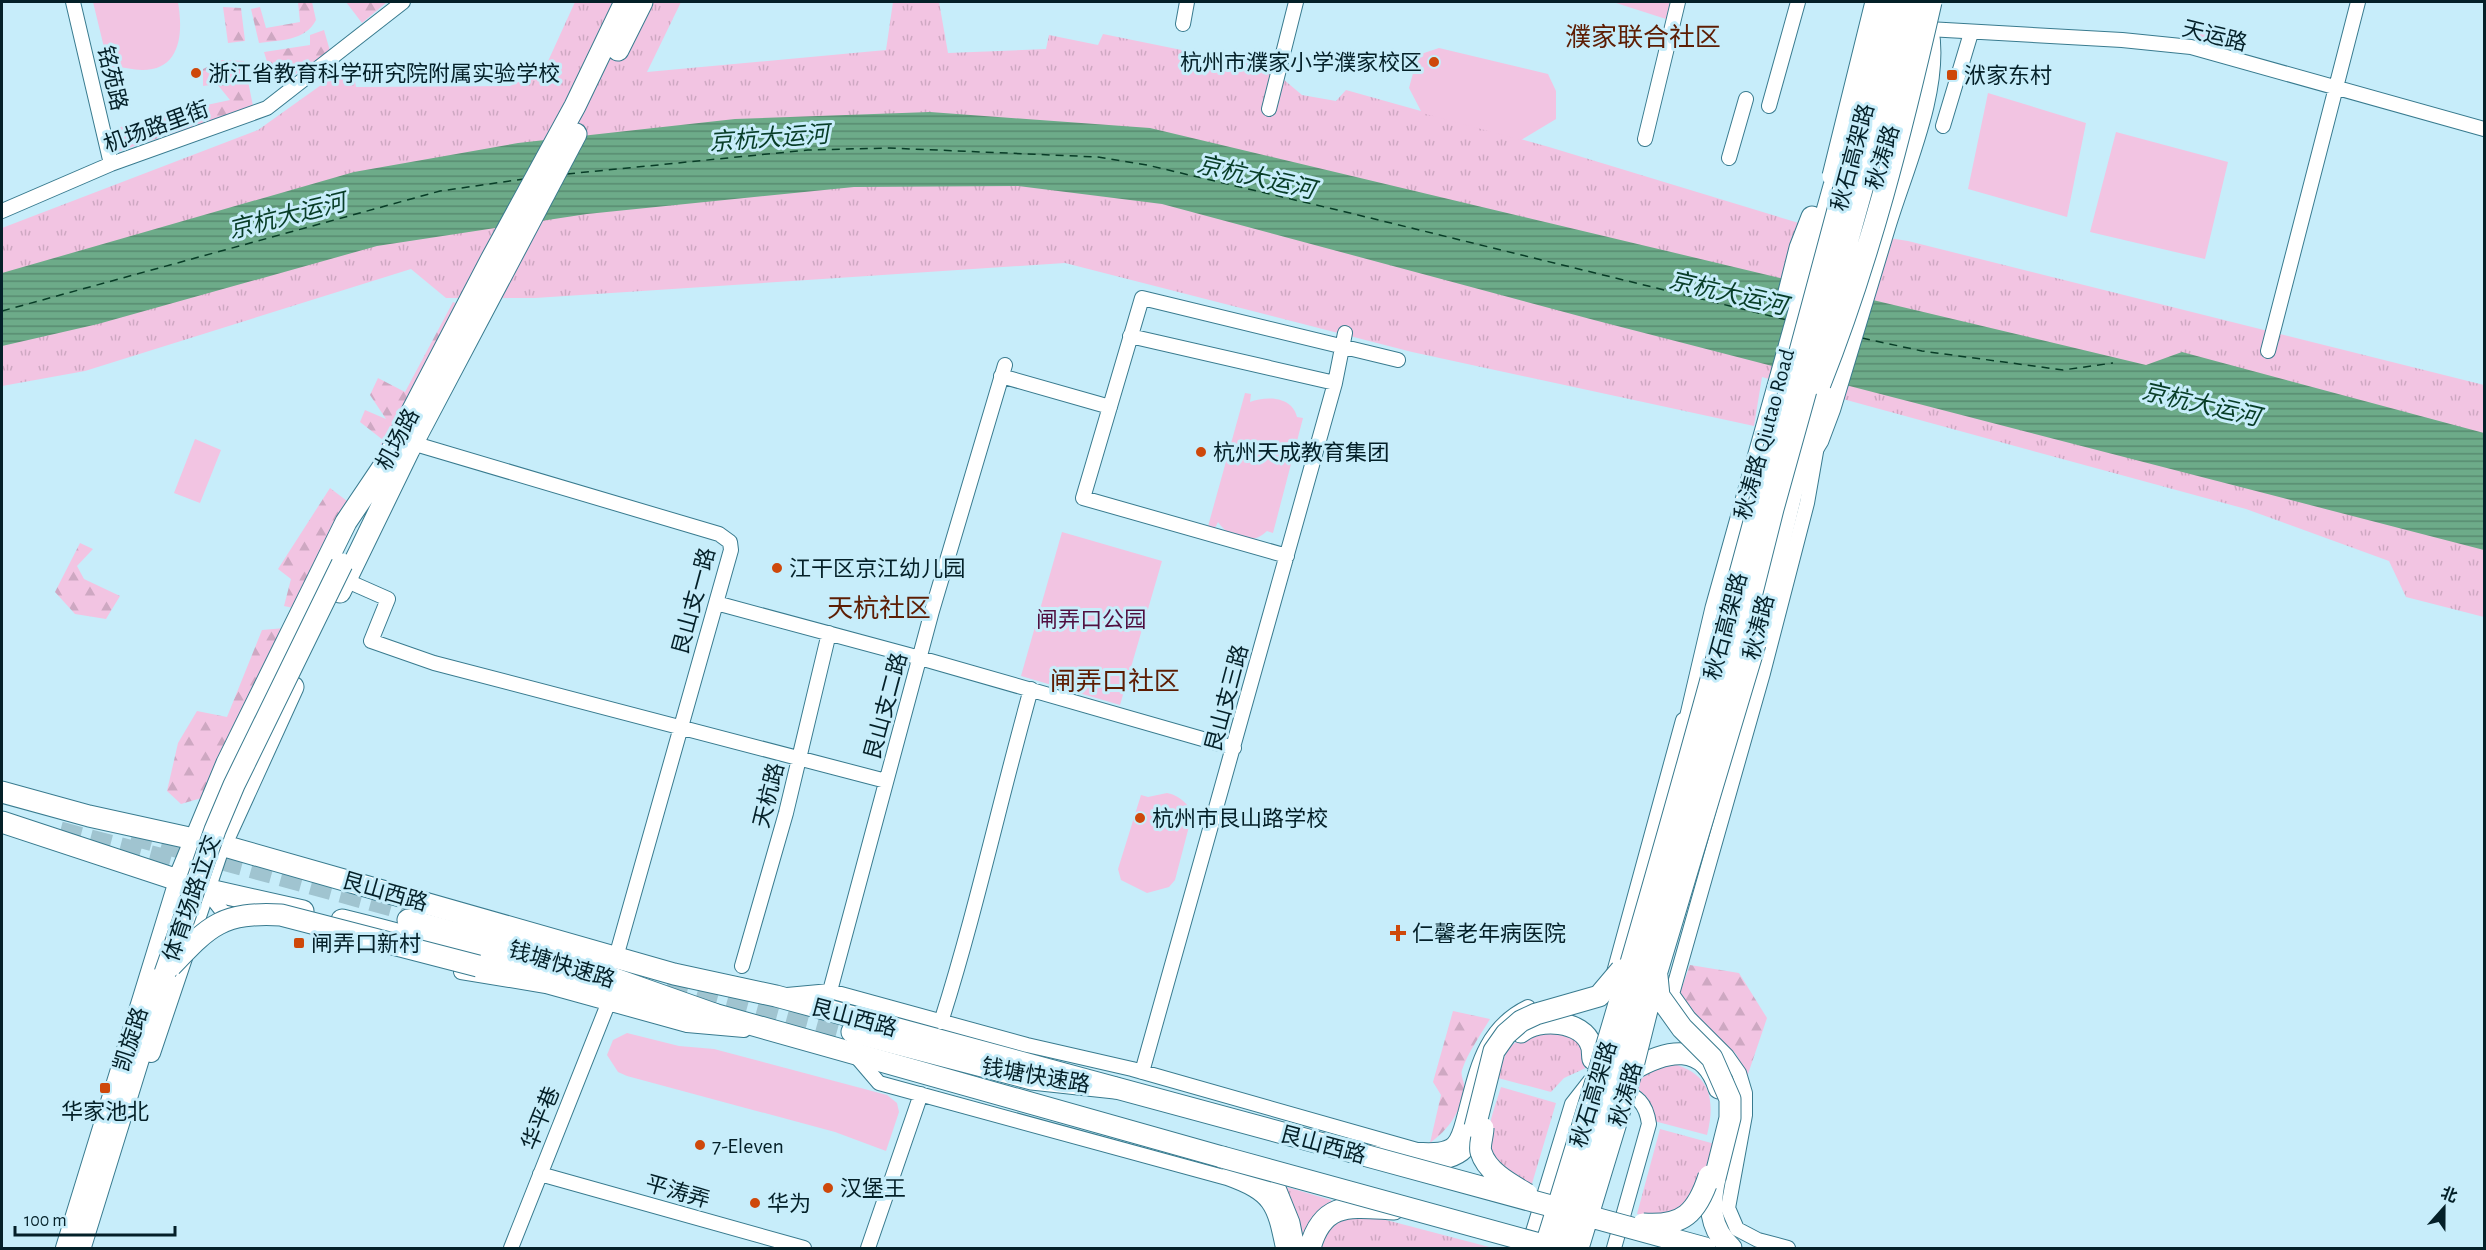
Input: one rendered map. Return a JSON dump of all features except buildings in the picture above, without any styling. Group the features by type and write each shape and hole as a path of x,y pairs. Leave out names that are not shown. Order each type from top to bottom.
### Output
{"main road":[{"name":"机场路","path":"582,108 625,2"},
{"name":"机场路","path":"178,881 193,840 227,763 346,522 383,467 642,2"},
{"path":"1816,431 1878,248 1926,86 1930,42 1922,2"},
{"path":"1812,404 1854,287 1905,115 1922,2"},
{"name":"秋涛路","path":"1578,1248 1632,1070 1657,971 1755,644 1795,473 1816,431 1812,404 1856,240 1894,118 1922,2"},
{"name":"秋石高架路","path":"1565,1248 1724,704 1773,509 1922,2"},
{"path":"1807,278 1884,5"},
{"name":"秋涛路","path":"1815,228 1854,122 1884,5"},
{"name":"秋石高架路","path":"1545,1248 1591,1102 1668,832 1884,5"},
{"path":"1769,416 1769,382 1798,256 1815,228"},
{"name":"秋涛路 Qiutao Road","path":"1716,608 1807,278 1815,228"},
{"name":"机场路","path":"410,446 499,262"},
{"name":"体育场路立交","path":"80,1248 165,973 215,830 234,785 410,446"},
{"name":"体育场路立交","path":"344,572 383,467"},
{"path":"221,845 344,572"},
{"name":"秋涛路","path":"1535,1248 1683,750 1716,608"},
{"name":"艮山西路","path":"2,792 89,816 221,845 674,974 776,996 1550,1208 1705,1248"},
{"name":"艮山西路","path":"2,822 205,889 440,944 660,1005 714,1014 1554,1248"},
{"name":"凯旋路","path":"86,1248 221,845"},
{"name":"凯旋路","path":"65,1248 178,881"},
{"path":"165,973 205,930 222,921 252,913 281,915 478,966 542,974"},
{"name":"钱塘快速路","path":"408,920 581,967 714,1014"},
{"path":"1657,971 1659,996 1682,1028 1712,1058 1730,1099 1730,1118 1710,1202 1713,1223 1719,1236 1731,1248"},
{"path":"1359,1154 1425,1160 1455,1155 1467,1145 1475,1127 1494,1051 1506,1034 1521,1021 1536,1014 1599,996 1617,975"},
{"path":"1550,1208 1500,1178 1481,1151 1484,1128 1503,1054 1512,1039 1525,1028 1544,1021 1564,1024 1581,1032 1591,1043 1593,1059"},
{"name":"钱塘快速路","path":"852,1032 1032,1079 1115,1088"},
{"path":"1605,1221 1665,1226 1688,1216 1704,1191 1724,1115 1716,1078 1696,1058 1683,1053 1669,1053 1655,1057 1632,1070"},
{"path":"1222,1157 1274,1186 1289,1222 1294,1248"},
{"path":"1310,1248 1314,1232 1328,1214 1347,1207 1412,1209"}],"street":[{"name":"铭苑路","path":"73,2 111,165"},
{"name":"机场路里街","path":"2,211 111,165 267,108 403,2"},
{"path":"1183,24 1187,2"},
{"path":"1269,109 1296,2"},
{"path":"1644,139 1678,2"},
{"path":"1769,106 1798,2"},
{"path":"2268,351 2358,2"},
{"name":"天运路","path":"1928,29 2122,40 2191,47 2484,129"},
{"path":"1943,126 1971,33"},
{"path":"1729,158 1746,99"},
{"path":"1287,556 1083,498 1142,298 1344,339 1398,360"},
{"path":"1130,336 1335,383"},
{"name":"艮山支三路","path":"1142,1072 1335,383 1344,339"},
{"name":"艮山支二路","path":"830,991 920,658 1003,370 1110,407"},
{"path":"1618,1086 1639,1024 1672,994 1742,755 1808,502 1816,431"},
{"name":"艮山支一路","path":"410,446 719,534 730,542 731,550 616,957"},
{"path":"344,572 388,599 371,641 434,663 886,781"},
{"path":"716,603 1031,689 1234,748"},
{"path":"1755,644 1780,605"},
{"name":"天杭路","path":"742,966 799,758 829,633"},
{"path":"941,1022 980,892 996,817 1031,689"},
{"name":"艮山西路","path":"205,889 223,912 473,975 546,986 687,1025 773,1032"},
{"path":"1617,975 1634,1021 1618,1086"},
{"path":"776,996 830,991 1027,1046 1142,1072 1417,1150 1435,1150 1452,1145 1460,1130 1481,1058 1492,1036 1510,1016 1537,1003 1581,993 1617,975 1672,994 1689,1018 1727,1056 1739,1073 1745,1093 1745,1116 1728,1208 1737,1229 1758,1240 1788,1248"},
{"name":"华平巷","path":"511,1248 608,1004"},
{"path":"855,1055 879,1083 1255,1188 1270,1204 1283,1248"},
{"path":"1528,1248 1572,1104 1590,1081 1618,1086 1638,1096 1647,1110 1649,1124 1614,1248"},
{"path":"868,1248 921,1094"},
{"name":"平涛弄","path":"540,1174 804,1248"}],"green space":[{"path":"93,2 178,2 179,36 172,56 155,68 142,70 109,68"},
{"path":"298,2 312,2 316,20 311,27 299,36 259,43 251,9 260,7 266,28 300,22"},
{"path":"346,2 387,2 362,23"},
{"path":"575,2 681,2 647,72 886,50 893,2 939,2 948,53 1046,49 1049,35 1098,45 1103,34 1270,68 1302,95 1336,101 1346,90 1549,147 1802,224 1908,241 2484,385 2484,617 2406,597 2389,561 2246,509 1762,377 1754,426 1412,352 1065,263 535,298 446,298 411,269 85,371 2,386 2,228 258,130 352,63 356,87 510,86 544,70"},
{"path":"1613,2 1670,2 1666,19"},
{"path":"223,7 241,8 245,41 228,43"},
{"path":"2194,21 2234,33 2232,45 2190,34"},
{"path":"324,30 330,51 291,77 273,81 264,52 310,45 310,35"},
{"path":"1439,48 1548,74 1556,91 1556,119 1521,140 1422,113 1409,88 1418,55"},
{"path":"222,60 244,61 253,106 114,153 107,132 146,118 230,100 217,84 203,86 203,69"},
{"path":"1988,93 2086,123 2067,217 1968,189"},
{"path":"2116,132 2228,162 2205,259 2090,232"},
{"path":"453,302 462,305 377,467 370,467 383,440 360,422 365,410 386,419 370,395 378,378 405,392"},
{"path":"1245,393 1251,394 1250,402 1263,399 1284,401 1290,405 1297,417 1303,418 1273,533 1267,531 1254,539 1234,536 1218,522 1214,530 1207,530"},
{"path":"195,439 221,450 200,503 174,493"},
{"path":"330,488 347,501 293,608 284,606 291,579 278,569"},
{"name":"闸弄口公园","path":"1062,532 1162,561 1120,705 1021,676"},
{"path":"80,543 93,549 77,566 84,579 120,596 106,619 75,614 55,592"},
{"path":"285,628 205,797 181,804 167,791 178,743 197,711 227,717 262,630"},
{"path":"1167,793 1183,801 1189,807 1192,815 1175,880 1169,887 1147,893 1121,880 1118,869 1141,795 1148,797"},
{"path":"1690,965 1739,973 1767,1018 1747,1077 1736,1054 1699,1020 1679,995"},
{"path":"1453,1011 1490,1019 1462,1070 1464,1088 1457,1112 1443,1132 1430,1143 1441,1095 1433,1082"},
{"path":"1555,1030 1579,1042 1588,1067 1564,1078 1551,1092 1498,1078 1510,1047 1523,1039"},
{"path":"627,1033 679,1046 714,1049 887,1095 897,1103 899,1112 886,1151 835,1132 618,1072 607,1055 613,1040"},
{"path":"1659,1061 1687,1069 1704,1084 1711,1106 1707,1135 1654,1121 1649,1102 1633,1082"},
{"path":"1501,1087 1556,1103 1531,1187 1500,1168 1489,1152 1488,1134"},
{"path":"1660,1129 1715,1144 1699,1189 1683,1209 1671,1214 1656,1216 1637,1214"},
{"path":"1287,1187 1331,1200 1333,1206 1303,1237 1298,1235 1286,1195"},
{"path":"1371,1216 1493,1248 1318,1248 1337,1219"}],"water":[{"name":"京杭大运河","path":"930,112 1150,128 2146,365 2182,352 2484,433 2484,550 1594,320 1162,204 1018,186 854,187 587,214 377,246 98,324 2,346 2,273 354,172 518,143 735,119"}],"ferry route":[{"path":"567,174 808,150 889,148 1098,157 1147,165 1350,213 1787,320"},
{"path":"2,311 440,191 524,179"},
{"path":"1862,338 1922,351 2063,370 2113,363"}],"tunnel":[{"path":"60,832 201,869"},
{"path":"132,835 432,917"},
{"path":"668,982 852,1032"}],"place":[{"name":"杭州市濮家小学濮家校区","path":"1434,62"},
{"name":"浙江省教育科学研究院附属实验学校","path":"196,73"},
{"name":"洑家东村","path":"1952,75"},
{"name":"杭州天成教育集团","path":"1201,452"},
{"name":"江干区京江幼儿园","path":"777,568"},
{"name":"杭州市艮山路学校","path":"1140,818"},
{"name":"仁馨老年病医院","path":"1398,933"},
{"name":"闸弄口新村","path":"299,943"},
{"name":"华家池北","path":"105,1088"},
{"name":"7-Eleven","path":"700,1145"},
{"name":"汉堡王","path":"828,1188"},
{"name":"华为","path":"755,1203"}],"district":[{"name":"濮家联合社区","path":"1643,37"},
{"name":"天杭社区","path":"879,608"},
{"name":"闸弄口社区","path":"1115,681"}]}
